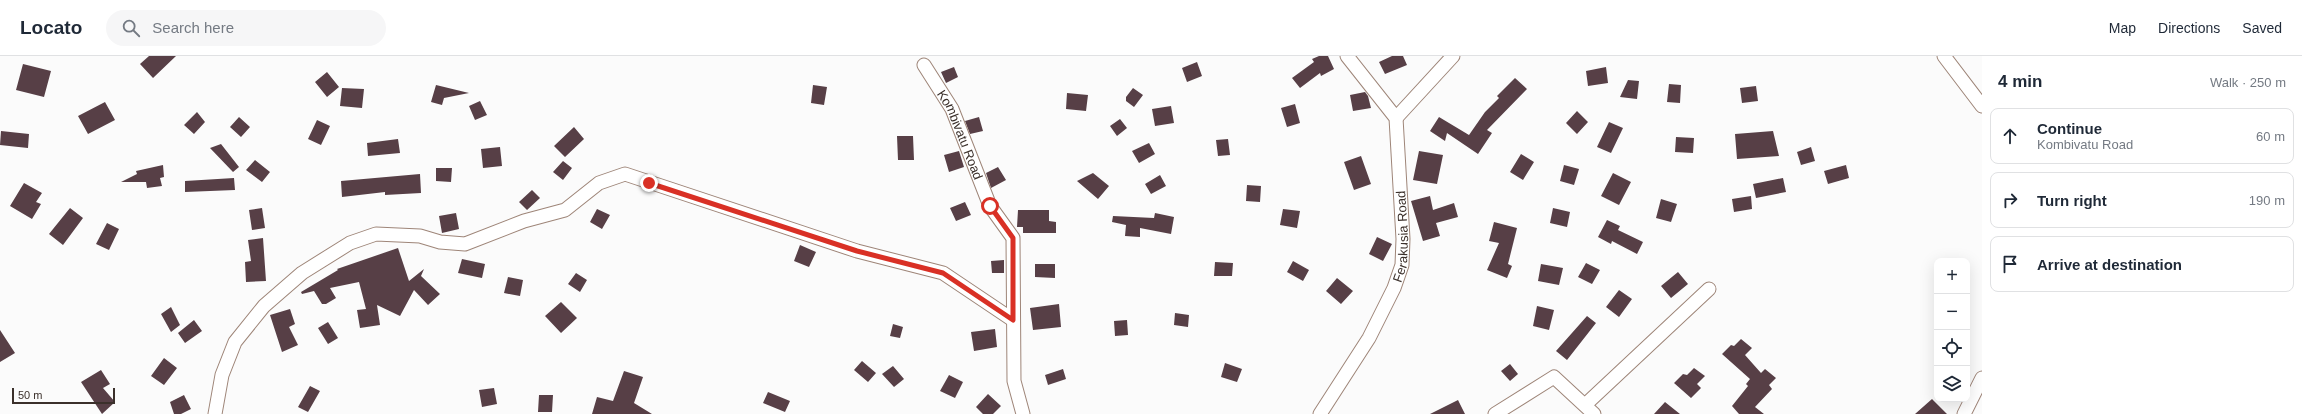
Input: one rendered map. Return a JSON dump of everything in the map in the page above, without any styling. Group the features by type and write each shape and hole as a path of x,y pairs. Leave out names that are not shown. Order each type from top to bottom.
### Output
{"street":[{"path":"1347,56 1396,118 1453,56"},
{"path":"1944,56 1982,106"},
{"name":"Kombivatu Road","path":"924,65 952,108 990,206 1013,238 1014,381 1024,414"},
{"name":"Ferakusia Road","path":"1320,414 1369,338 1394,288 1402,265 1403,238 1396,118"},
{"path":"215,414 222,375 235,342 264,306 302,273 350,243 376,234 420,236 440,242 465,244 524,221 565,210 599,183 625,174 857,251 943,273 1013,320"},
{"path":"1495,414 1554,377 1589,410 1709,289"},
{"path":"1964,414 1982,378"}],"building":[{"path":"149,56 176,56 153,78 140,64"},
{"path":"1319,56 1328,56 1334,69 1321,76 1320,73 1300,88 1292,78 1314,62 1312,59"},
{"path":"1392,56 1403,56 1407,65 1385,74 1379,62"},
{"path":"1197,62 1202,76 1187,82 1182,68"},
{"path":"23,64 51,71 44,97 16,90"},
{"path":"954,67 958,77 946,83 941,72"},
{"path":"1606,67 1608,83 1588,86 1586,71"},
{"path":"327,72 339,87 327,97 315,82"},
{"path":"1515,78 1527,89 1487,130 1492,133 1478,154 1447,133 1445,141 1430,131 1439,117 1469,135 1485,112 1499,98 1497,96"},
{"path":"1628,80 1639,81 1637,99 1620,97"},
{"path":"1669,84 1681,85 1680,103 1667,102"},
{"path":"436,85 469,93 444,98 442,105 431,102"},
{"path":"813,85 827,87 824,105 811,103"},
{"path":"1756,86 1758,101 1742,103 1740,88"},
{"path":"342,88 364,89 362,108 340,106"},
{"path":"1133,88 1143,95 1134,107 1126,101 1126,97"},
{"path":"1365,92 1368,96 1371,108 1353,111 1350,95"},
{"path":"1067,93 1088,95 1086,111 1066,109"},
{"path":"480,101 487,115 475,120 469,106"},
{"path":"105,102 115,120 88,134 78,116"},
{"path":"1295,104 1300,123 1287,127 1281,108"},
{"path":"1171,106 1174,123 1155,126 1152,109"},
{"path":"1577,111 1588,122 1577,134 1566,123"},
{"path":"197,112 205,122 194,134 184,125"},
{"path":"239,117 250,127 241,137 230,127"},
{"path":"979,117 983,131 970,134 965,121"},
{"path":"1120,119 1127,128 1117,136 1110,126"},
{"path":"317,120 330,126 321,145 308,139"},
{"path":"1609,122 1623,128 1611,153 1597,147"},
{"path":"574,127 584,139 565,157 554,146"},
{"path":"1,131 29,134 28,148 0,145"},
{"path":"1773,131 1779,156 1737,159 1735,134"},
{"path":"897,136 913,136 914,160 898,160"},
{"path":"1676,137 1694,138 1693,153 1675,152"},
{"path":"398,139 400,153 368,156 367,143"},
{"path":"1228,139 1230,155 1218,156 1216,140"},
{"path":"1149,143 1155,154 1139,163 1132,151"},
{"path":"221,144 239,167 233,172 210,148"},
{"path":"500,147 502,166 483,168 481,149"},
{"path":"1811,147 1815,161 1801,165 1797,152"},
{"path":"959,151 964,167 949,172 944,155"},
{"path":"1419,151 1443,155 1437,184 1413,180"},
{"path":"1521,154 1534,162 1523,180 1510,172"},
{"path":"1361,156 1371,184 1354,190 1344,162"},
{"path":"255,160 270,172 262,182 246,170"},
{"path":"563,161 572,168 563,180 553,172"},
{"path":"163,165 164,177 160,178 162,186 147,188 146,182 121,182 137,174 136,171"},
{"path":"1564,165 1579,169 1574,185 1560,181"},
{"path":"1846,165 1849,178 1828,184 1824,171"},
{"path":"998,167 1006,180 991,188 986,173"},
{"path":"436,168 452,168 451,182 436,181"},
{"path":"1093,173 1109,186 1098,199 1077,181"},
{"path":"1613,173 1631,182 1619,205 1601,196"},
{"path":"420,174 421,193 385,195 385,192 342,197 341,181"},
{"path":"1160,175 1166,186 1151,194 1145,184"},
{"path":"234,178 235,190 185,192 185,181"},
{"path":"1783,178 1786,192 1756,198 1753,184"},
{"path":"24,183 42,193 36,202 41,204 32,219 10,206"},
{"path":"1247,185 1261,186 1260,202 1246,201"},
{"path":"532,190 540,198 527,210 519,202"},
{"path":"1430,196 1433,210 1454,203 1458,217 1436,223 1440,236 1423,241 1411,201"},
{"path":"1751,196 1752,209 1734,212 1732,199"},
{"path":"1661,199 1677,204 1671,222 1656,218"},
{"path":"965,202 971,215 956,221 950,208"},
{"path":"70,208 83,218 63,245 49,234"},
{"path":"262,208 265,228 252,230 249,210"},
{"path":"1553,208 1570,212 1567,227 1550,223"},
{"path":"597,209 610,215 602,229 590,222"},
{"path":"1283,209 1300,211 1297,228 1280,225"},
{"path":"1018,210 1049,210 1049,221 1056,222 1056,233 1023,233 1023,227 1017,227"},
{"path":"456,213 459,229 442,233 439,216"},
{"path":"1155,213 1174,217 1171,234 1140,228 1140,237 1125,236 1126,225 1112,222 1113,216 1154,218"},
{"path":"1607,220 1620,226 1618,230 1643,242 1637,254 1612,241 1611,244 1598,237"},
{"path":"1494,222 1517,228 1508,264 1512,266 1507,278 1487,270 1499,243 1489,241"},
{"path":"107,223 119,229 109,250 96,244"},
{"path":"1377,237 1392,244 1383,261 1369,254"},
{"path":"263,238 266,281 246,282 245,262 251,261 248,240"},
{"path":"800,245 816,252 809,267 794,261"},
{"path":"398,248 409,281 424,269 421,276 440,294 428,305 414,290 400,316 377,305 380,325 360,328 357,310 366,309 359,282 330,288 336,298 326,304 322,304 314,291 302,294 301,292 338,270 337,269"},
{"path":"462,259 485,264 482,278 458,273"},
{"path":"1004,260 1004,273 992,273 991,261"},
{"path":"1293,261 1309,270 1303,281 1287,272"},
{"path":"1215,262 1233,263 1232,276 1214,276"},
{"path":"1586,263 1600,270 1592,284 1578,277"},
{"path":"1035,264 1055,264 1055,278 1035,277"},
{"path":"1541,264 1563,268 1559,285 1538,281"},
{"path":"1678,272 1688,284 1671,298 1661,286"},
{"path":"576,273 587,280 580,292 568,284"},
{"path":"508,277 523,280 520,296 504,293"},
{"path":"1337,278 1353,291 1341,304 1326,291"},
{"path":"1619,290 1632,299 1619,317 1606,307"},
{"path":"561,302 577,318 561,333 545,316"},
{"path":"1059,304 1061,327 1033,330 1030,308"},
{"path":"1537,306 1554,310 1549,330 1533,326"},
{"path":"171,307 180,325 171,332 161,314"},
{"path":"290,309 295,324 289,327 298,345 282,352 270,315"},
{"path":"1175,313 1189,315 1188,327 1174,325"},
{"path":"1587,316 1596,323 1567,360 1556,351"},
{"path":"194,320 202,331 185,343 178,333"},
{"path":"1127,320 1128,335 1115,336 1114,321"},
{"path":"328,322 338,338 328,344 318,328"},
{"path":"893,324 903,327 900,338 890,336"},
{"path":"995,329 997,347 974,351 971,332"},
{"path":"0,330 15,353 0,362"},
{"path":"1741,339 1752,348 1745,355 1761,373 1765,369 1776,378 1769,385 1772,389 1755,407 1764,414 1739,414 1732,406 1748,386 1746,384 1750,379 1722,354 1731,345 1734,346"},
{"path":"164,358 177,368 164,385 151,376"},
{"path":"862,361 876,373 868,382 854,370"},
{"path":"1225,363 1242,369 1237,382 1221,377"},
{"path":"1510,364 1518,374 1510,381 1501,371"},
{"path":"893,366 904,379 894,387 882,374"},
{"path":"1694,368 1705,376 1697,384 1701,388 1691,398 1674,383 1683,374 1687,375"},
{"path":"1063,369 1066,379 1048,385 1045,375"},
{"path":"101,370 110,384 103,388 115,402 102,414 81,382"},
{"path":"624,371 643,377 634,403 652,414 592,414 597,397 613,401"},
{"path":"949,375 963,382 955,398 940,391"},
{"path":"310,386 320,391 308,412 298,407"},
{"path":"494,388 497,404 482,407 479,390"},
{"path":"768,392 790,401 785,412 763,403"},
{"path":"988,394 1001,406 993,414 983,414 976,407"},
{"path":"184,395 191,409 181,414 174,414 170,402"},
{"path":"539,395 553,395 552,412 538,412"},
{"path":"1932,399 1947,414 1915,414"},
{"path":"1458,400 1465,414 1430,414"},
{"path":"1665,402 1680,414 1654,414"}],"route":[{"path":"649,183 857,251 943,273 1013,320 1013,238 990,206"}]}
